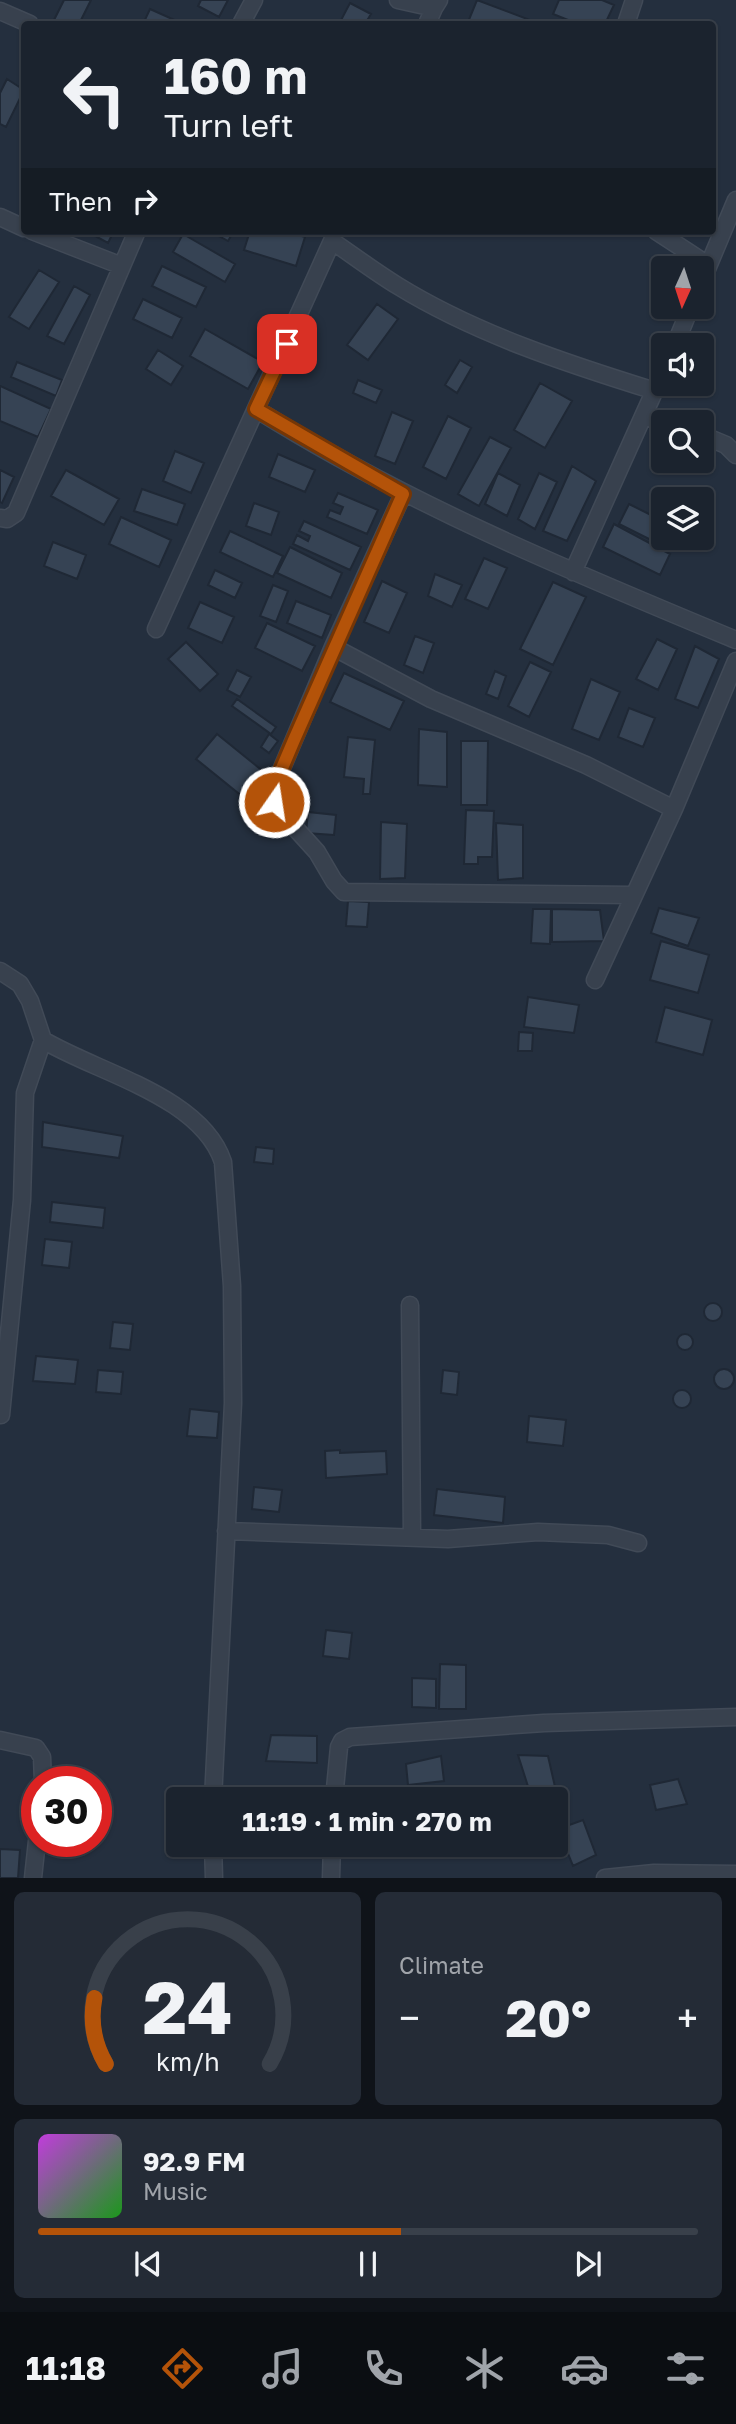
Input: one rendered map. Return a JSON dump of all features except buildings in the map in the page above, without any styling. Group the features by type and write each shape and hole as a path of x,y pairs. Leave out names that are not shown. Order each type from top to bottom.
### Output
{"street":[{"path":"243,21 254,0"},
{"path":"398,0 436,4 428,21"},
{"path":"627,21 634,0"},
{"path":"0,11 23,21"},
{"path":"712,256 736,200"},
{"path":"0,217 21,227"},
{"path":"42,235 122,266"},
{"path":"0,518 7,519 16,513 135,235"},
{"path":"661,235 685,256"},
{"path":"156,629 333,236 398,286 442,310 543,353 651,390"},
{"path":"573,572 653,396"},
{"path":"256,409 403,494 573,572 736,640"},
{"path":"645,416 651,418"},
{"path":"714,440 726,445 736,455"},
{"path":"403,494 333,647 274,787 274,802 317,852 334,881 344,891 632,895"},
{"path":"333,647 431,699 586,765 674,809"},
{"path":"595,980 674,809 736,661"},
{"path":"0,971 20,984 30,1001 43,1040 25,1093 22,1200 2,1415"},
{"path":"43,1040 170,1104 206,1132 217,1145 223,1162 234,1346 214,1787"},
{"path":"410,1305 412,1537"},
{"path":"226,1531 448,1539 551,1532 608,1535 638,1544"},
{"path":"335,1787 339,1747 342,1741 350,1737 544,1723 736,1717"},
{"path":"0,1741 36,1748 42,1757 42,1766"},
{"path":"33,1878 35,1857"},
{"path":"213,1857 214,1878"},
{"path":"331,1878 332,1857"},
{"path":"605,1878 654,1873 736,1874"}],"route":[{"path":"274,802 274,787 333,647 403,494 256,409 287,344"}]}
